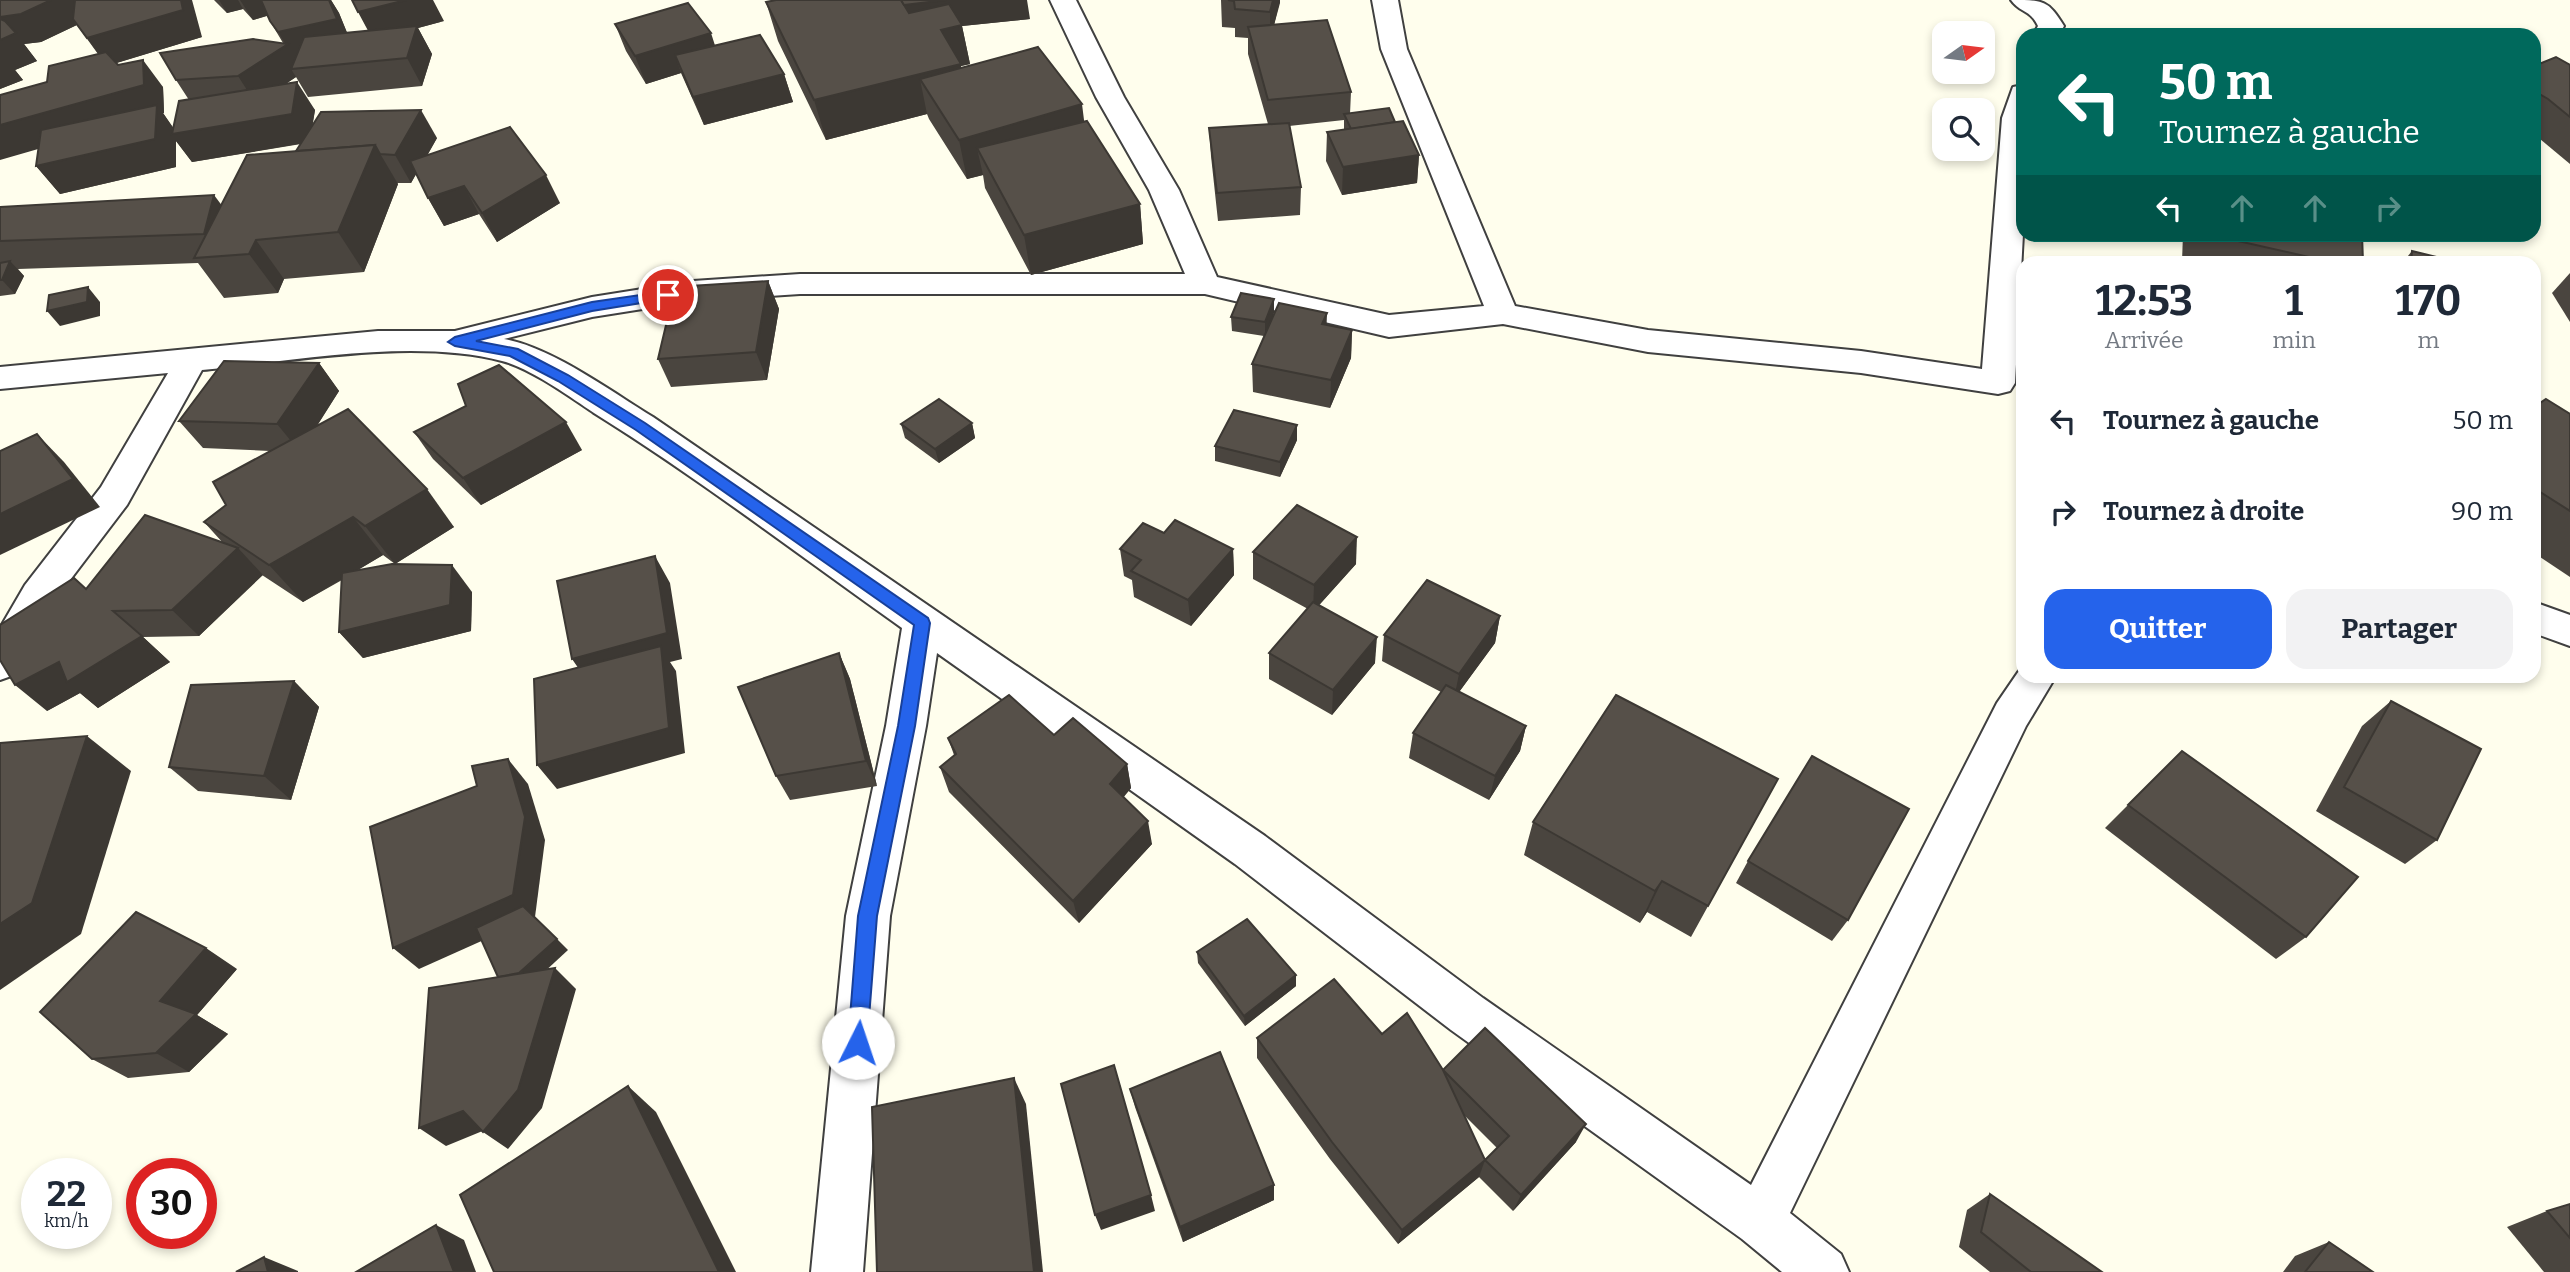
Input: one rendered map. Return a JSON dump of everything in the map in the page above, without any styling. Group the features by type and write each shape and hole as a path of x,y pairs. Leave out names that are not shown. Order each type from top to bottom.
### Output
{"street":[{"path":"1063,0 1110,97 1164,190 1205,284"},
{"path":"1385,0 1394,49 1503,314"},
{"path":"2024,0 2043,9 2049,28"},
{"path":"455,342 592,307 706,290 800,284 1205,284 1389,326 1503,314 1648,341 1861,362 2010,390 2016,115"},
{"path":"0,378 378,342 455,342 513,352 563,378 640,426 1250,850 1467,1014 1760,1221 1823,1272"},
{"path":"0,664 38,595 114,496 191,359"},
{"path":"2541,620 2570,631"},
{"path":"837,1272 867,916 906,726 922,623"},
{"path":"1760,1221 2011,715 2032,683"}],"building":[{"path":"0,0 51,0 21,14 0,17"},
{"path":"75,0 181,0 183,10 87,38 73,19"},
{"path":"261,0 329,0 337,19 278,32"},
{"path":"352,0 406,0 358,12"},
{"path":"901,0 909,13 949,4 962,25 941,30 961,64 814,100 766,2"},
{"path":"901,0 946,0 904,5"},
{"path":"1228,0 1273,0 1270,12 1235,9 1234,1"},
{"path":"688,3 711,33 635,56 615,24"},
{"path":"0,19 5,21 16,33 0,40"},
{"path":"1327,20 1351,92 1268,100 1248,27"},
{"path":"417,26 407,58 291,69 304,37"},
{"path":"760,35 784,74 693,97 675,55"},
{"path":"253,39 288,44 238,76 176,80 160,53"},
{"path":"1038,47 1082,104 959,140 920,79"},
{"path":"106,52 118,65 143,60 144,85 0,125 0,95 47,82 49,66"},
{"path":"2556,57 2570,65 2570,117 2541,95 2541,63"},
{"path":"297,82 292,114 172,134 179,101"},
{"path":"157,105 155,139 36,166 41,130"},
{"path":"1389,108 1395,122 1351,129 1344,114"},
{"path":"421,110 395,155 380,154 375,145 296,151 321,112"},
{"path":"1087,121 1140,204 1024,235 977,148"},
{"path":"1403,121 1419,155 1343,167 1327,132"},
{"path":"1289,123 1301,187 1217,193 1209,128"},
{"path":"510,127 546,175 482,213 464,186 428,198 410,161"},
{"path":"375,145 338,232 256,240 249,254 194,258 247,155"},
{"path":"214,195 204,234 0,241 0,207"},
{"path":"2242,242 2362,242 2363,256 2304,256"},
{"path":"2412,251 2432,256 2412,256"},
{"path":"10,261 2,280 0,280 0,263"},
{"path":"768,281 756,352 658,359 675,287"},
{"path":"88,287 87,302 47,311 49,295"},
{"path":"1241,293 1274,299 1265,322 1231,317"},
{"path":"1279,303 1327,313 1322,324 1352,330 1331,380 1252,364"},
{"path":"224,361 319,363 277,424 179,421"},
{"path":"499,365 566,422 463,478 414,432 466,406 458,384"},
{"path":"939,399 972,423 935,449 901,424"},
{"path":"2546,399 2570,414 2570,511 2541,492 2541,402"},
{"path":"348,409 427,489 365,526 353,517 269,565 204,522 226,505 213,482"},
{"path":"1234,410 1297,425 1280,462 1215,446"},
{"path":"37,434 73,479 0,514 0,451"},
{"path":"1297,505 1357,537 1314,585 1253,552"},
{"path":"145,515 238,548 172,610 113,611 142,636 67,682 59,662 15,685 0,660 0,625 74,578 86,589"},
{"path":"1175,520 1233,549 1188,600 1131,571 1141,560 1120,549 1143,523 1164,533"},
{"path":"655,556 667,633 572,659 557,581"},
{"path":"392,564 452,565 450,605 339,632 342,573"},
{"path":"1427,580 1500,616 1459,674 1384,635"},
{"path":"1313,602 1377,637 1333,690 1269,653"},
{"path":"661,646 669,728 537,765 534,679"},
{"path":"839,653 866,761 776,776 738,687"},
{"path":"294,681 264,776 169,767 191,685"},
{"path":"1446,685 1526,726 1495,776 1413,733"},
{"path":"1009,695 1054,735 1073,718 1127,764 1110,784 1148,821 1073,901 940,767 956,754 948,738"},
{"path":"1616,695 1778,779 1708,906 1662,881 1655,891 1533,822"},
{"path":"2391,701 2481,749 2437,840 2344,787"},
{"path":"87,736 32,903 0,924 0,743"},
{"path":"2182,751 2358,877 2306,937 2128,805"},
{"path":"1812,756 1909,809 1848,920 1748,861"},
{"path":"508,759 525,817 513,895 393,948 370,827 477,786 472,766"},
{"path":"523,906 557,939 519,973 498,977 476,928"},
{"path":"136,912 206,948 160,1001 196,1014 156,1053 92,1059 40,1012"},
{"path":"1247,919 1296,975 1244,1016 1197,952"},
{"path":"555,968 518,1090 483,1132 463,1111 419,1128 429,988"},
{"path":"1334,979 1382,1034 1407,1013 1443,1070 1485,1160 1402,1230 1332,1142 1257,1038"},
{"path":"1485,1028 1586,1124 1521,1195 1485,1160 1509,1136 1443,1070"},
{"path":"1220,1052 1274,1185 1180,1227 1130,1089"},
{"path":"1114,1065 1151,1195 1095,1215 1061,1084"},
{"path":"1014,1078 1034,1272 877,1272 872,1107"},
{"path":"628,1086 719,1272 494,1272 460,1195"},
{"path":"1990,1194 2102,1272 2031,1272 1981,1232"},
{"path":"2570,1204 2570,1238 2547,1211"},
{"path":"436,1225 454,1272 356,1272"},
{"path":"2329,1242 2373,1272 2305,1272"},
{"path":"264,1257 268,1272 236,1272"}],"route":[{"path":"668,295 592,307 455,342 513,352 563,378 640,426 922,623 906,726 867,916 858,1043"}]}
